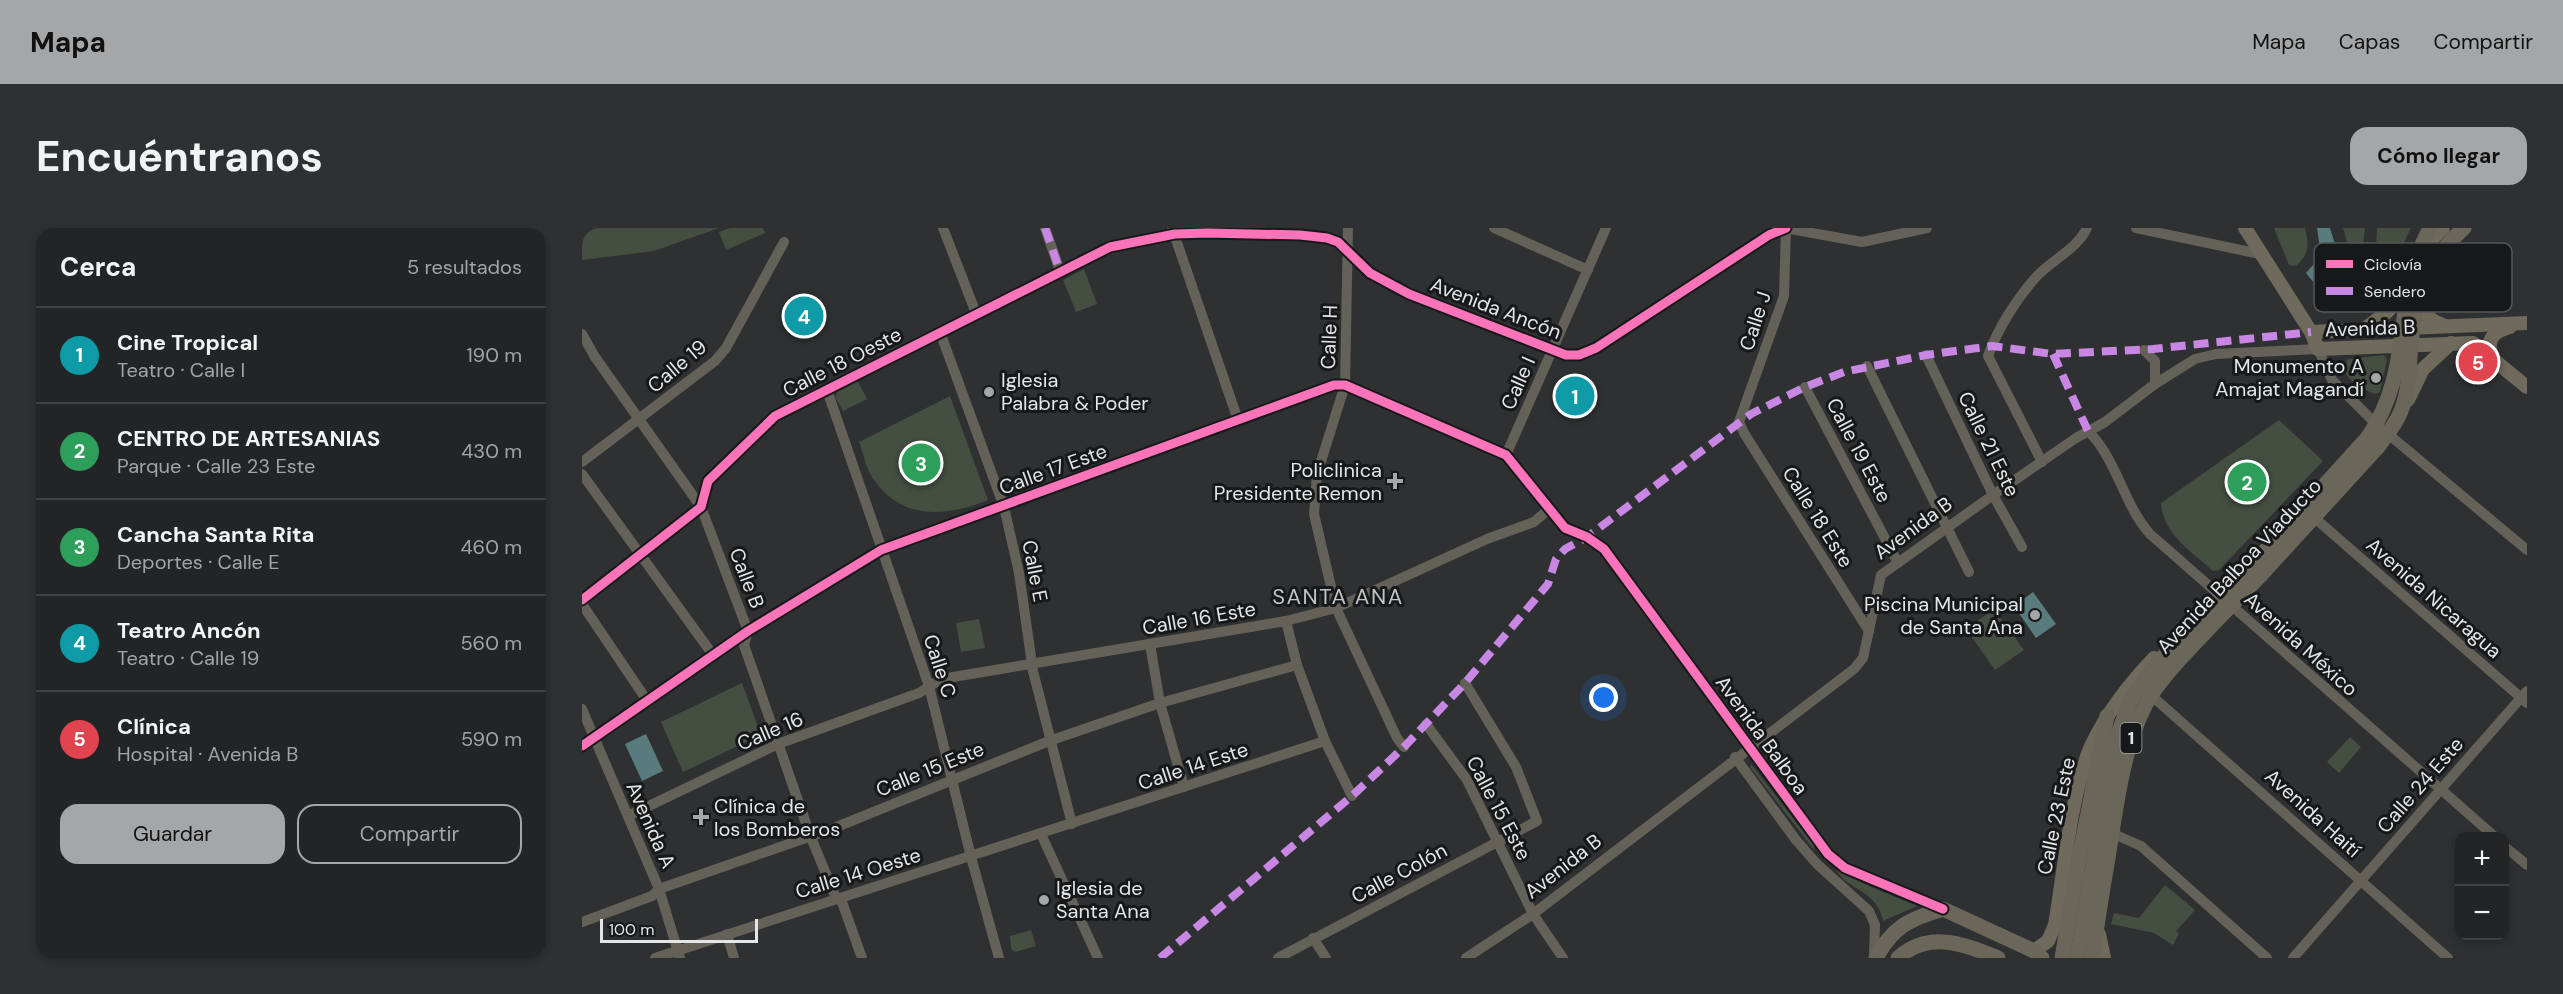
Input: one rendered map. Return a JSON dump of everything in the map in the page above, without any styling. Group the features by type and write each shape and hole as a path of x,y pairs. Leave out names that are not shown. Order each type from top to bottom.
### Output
{"highway":[{"name":"Avenida Balboa Viaducto","path":"2447,243 2463,228"},
{"name":"Avenida Balboa Viaducto","path":"2428,243 2436,230"},
{"name":"Avenida Balboa Viaducto","path":"2077,958 2114,756 2129,704 2153,668 2300,515 2368,437 2380,419 2395,383 2406,312"},
{"name":"Avenida Balboa Viaducto","path":"2092,958 2127,759 2140,716 2152,694 2167,675 2378,447 2392,428 2405,395 2416,312"},
{"path":"2061,958 2107,716"},
{"path":"1875,958 1897,928 1910,920 1943,909"},
{"name":"Avenida Balboa","path":"1943,909 2038,955"},
{"path":"1898,958 1920,944 1944,941 1973,947 1998,958"}],"main road":[{"path":"2245,228 2311,332 2318,349"},
{"name":"1","path":"2452,243 2463,228"},
{"name":"Calle 23 Este","path":"2428,243 2436,230"},
{"path":"2363,330 2387,312"},
{"name":"Calle 23 Este","path":"2038,955 2055,925 2077,794 2091,746 2107,716 2129,684 2353,452 2375,423 2390,387 2404,312"},
{"name":"1","path":"2104,958 2099,942 2134,740 2153,697 2234,608 2382,453 2392,438 2407,402 2421,312"},
{"path":"2424,312 2432,320 2446,327"},
{"path":"2311,332 2527,324"},
{"path":"2496,362 2488,347 2493,335 2503,329 2527,324"},
{"path":"2407,402 2423,369 2451,343"},
{"name":"Avenida B","path":"2318,349 2473,343 2527,387"},
{"path":"2055,925 2062,937 2076,945 2099,942"},
{"name":"Avenida Balboa","path":"2038,955 2061,958"}],"street":[{"path":"943,228 976,313"},
{"path":"1045,228 1060,271"},
{"name":"Calle H","path":"1348,228 1345,385 1317,474 1314,514 1336,608 1396,738 1404,747"},
{"path":"1494,228 1588,270"},
{"name":"Calle I","path":"1506,454 1606,228"},
{"path":"1786,228 1862,242 1927,228"},
{"name":"Avenida Ancón","path":"1173,231 1309,236 1338,242 1349,255 1371,273 1409,294 1566,355 1580,355 1596,348 1769,235 1786,228"},
{"name":"Calle J","path":"1739,422 1784,296 1786,228"},
{"path":"2042,462 1988,356 2018,301 2038,276 2080,239 2087,228"},
{"path":"2136,228 2260,254"},
{"path":"1173,231 1238,420"},
{"name":"Calle 18 Oeste","path":"701,507 708,481 775,416 1110,247 1173,231"},
{"name":"Calle 19","path":"582,462 715,361 726,348 784,243"},
{"name":"Calle E","path":"940,332 1004,507 1019,573 1032,663 1049,741 1072,824"},
{"name":"Calle B","path":"582,334 595,357 701,507 748,631 744,645 810,835 836,898 842,902 862,958"},
{"path":"2318,349 2332,380 2375,423 2527,550"},
{"name":"Avenida B","path":"1466,958 1533,914 1735,757 1854,669 1863,658 1881,575 1946,528 2195,359 2216,354 2318,349"},
{"path":"2144,350 2155,361 2155,384"},
{"name":"Calle 21 Este","path":"1926,355 1993,495 2022,548"},
{"path":"1866,366 1969,572"},
{"name":"Calle 17 Este","path":"582,746 748,631 881,550 1334,385 1345,385"},
{"path":"1345,385 1506,454 1549,508"},
{"name":"Calle 19 Este","path":"1805,387 1898,563"},
{"name":"Calle C","path":"827,390 929,686 971,857 999,958"},
{"name":"Calle 18 Este","path":"1739,422 1869,631"},
{"name":"Avenida México","path":"2088,430 2099,441 2133,513 2142,525 2488,832"},
{"path":"582,474 713,655"},
{"path":"648,702 582,602 701,507"},
{"name":"Calle 16 Este","path":"929,686 941,679 1286,621 1336,608 1487,539 1534,522 1549,508"},
{"name":"Avenida Balboa","path":"1549,508 1565,528 1587,537 1604,549 1814,837 1845,868 1943,909"},
{"name":"Avenida Nicaragua","path":"2317,520 2525,697"},
{"path":"1286,621 1297,665 1325,741 1352,796"},
{"path":"1150,644 1160,703 1184,787"},
{"name":"Calle 15 Este","path":"582,922 652,896 659,889 829,830 1049,741 1160,703 1297,665"},
{"name":"Calle Colón","path":"1278,958 1537,821 1516,767 1465,683"},
{"name":"Calle 16","path":"628,816 778,744 919,693 929,686"},
{"name":"Avenida Haití","path":"2153,697 2448,958"},
{"name":"Calle 24 Este","path":"2293,958 2525,697"},
{"name":"Avenida A","path":"582,709 659,889 679,954"},
{"name":"Calle 15 Este","path":"1426,724 1467,780 1533,914 1559,957"},
{"name":"Calle 14 Este","path":"1072,824 1325,741"},
{"name":"Avenida Balboa","path":"1735,757 1796,840 1869,911 1875,925 1875,958"},
{"name":"Calle 14 Oeste","path":"656,958 679,954 727,934 1072,824"},
{"path":"1041,834 1098,958"},
{"path":"2116,836 2141,846 2267,958"},
{"path":"2509,849 2527,865"},
{"path":"1836,880 1829,869 1837,864 1845,868"},
{"path":"727,934 734,958"},
{"path":"1313,938 1326,958"}],"green space":[{"path":"582,228 719,228 654,251 582,260"},
{"path":"730,228 763,228 765,233 726,250 719,232"},
{"path":"2274,228 2305,228 2307,249 2304,257 2296,266 2289,265"},
{"path":"2343,228 2365,228 2363,243 2347,243"},
{"path":"2377,228 2411,228 2404,243 2376,243"},
{"path":"1084,269 1097,304 1076,312 1063,280"},
{"path":"2384,355 2387,360 2380,392 2376,394 2356,384 2343,367 2348,359"},
{"path":"857,380 867,399 843,411 835,397 838,390"},
{"path":"950,396 988,500 956,510 940,512 910,508 896,502 872,477 859,442"},
{"path":"2279,420 2323,461 2219,570 2213,571 2187,549 2173,533 2163,514 2161,503"},
{"path":"1994,609 2024,650 1995,670 1966,629"},
{"path":"979,619 985,648 961,652 956,623"},
{"path":"742,683 761,735 683,772 661,722"},
{"path":"2350,737 2361,747 2339,773 2327,762"},
{"path":"1751,764 1814,845 1814,850 1750,767"},
{"path":"1837,869 1862,883 1917,906 1883,921 1874,902 1845,880"},
{"path":"2165,885 2195,910 2176,931 2179,933 2173,945 2154,933 2111,924 2114,913 2139,918"},
{"path":"1031,930 1036,946 1015,952 1011,949 1010,936"}],"water":[{"path":"2317,228 2330,228 2335,243 2319,243"},
{"path":"2314,264 2314,283 2306,273"},
{"name":"Piscina Municipal de Santa Ana","path":"2033,592 2056,624 2036,638 2014,606"},
{"path":"646,734 663,771 642,781 625,744"}],"marked path":[{"path":"1045,228 1060,271"},
{"path":"1160,958 1352,796 1404,747 1465,683 1548,584 1556,559 1565,549 1587,537 1751,414 1805,387 1844,372 1926,355 1992,346 2053,354 2153,349 2311,332"},
{"path":"2053,354 2088,431"}],"cycle path":[{"path":"582,600 701,507 708,481 775,416 1110,247 1175,234 1300,235 1327,238 1338,242 1370,273 1409,294 1566,355 1579,355 1596,348 1769,235 1786,228"},
{"path":"582,746 748,631 881,550 1334,385 1345,385 1506,455 1565,528 1587,537 1604,549 1828,854 1845,868 1943,909"}],"place":[{"name":"Teatro Ancón","path":"804,316"},
{"name":"Clínica","path":"2478,362"},
{"name":"Monumento A Amajat Magandí","path":"2376,378"},
{"name":"Iglesia Palabra & Poder","path":"989,392"},
{"name":"Cine Tropical","path":"1575,396"},
{"name":"Cancha Santa Rita","path":"921,463"},
{"name":"Policlinica Presidente Remon","path":"1395,481"},
{"name":"CENTRO DE ARTESANIAS","path":"2247,482"},
{"name":"Piscina Municipal de Santa Ana","path":"2035,615"},
{"name":"Clínica de los Bomberos","path":"701,817"},
{"name":"Iglesia de Santa Ana","path":"1044,900"}],"district":[{"name":"SANTA ANA","path":"1338,596"}]}
